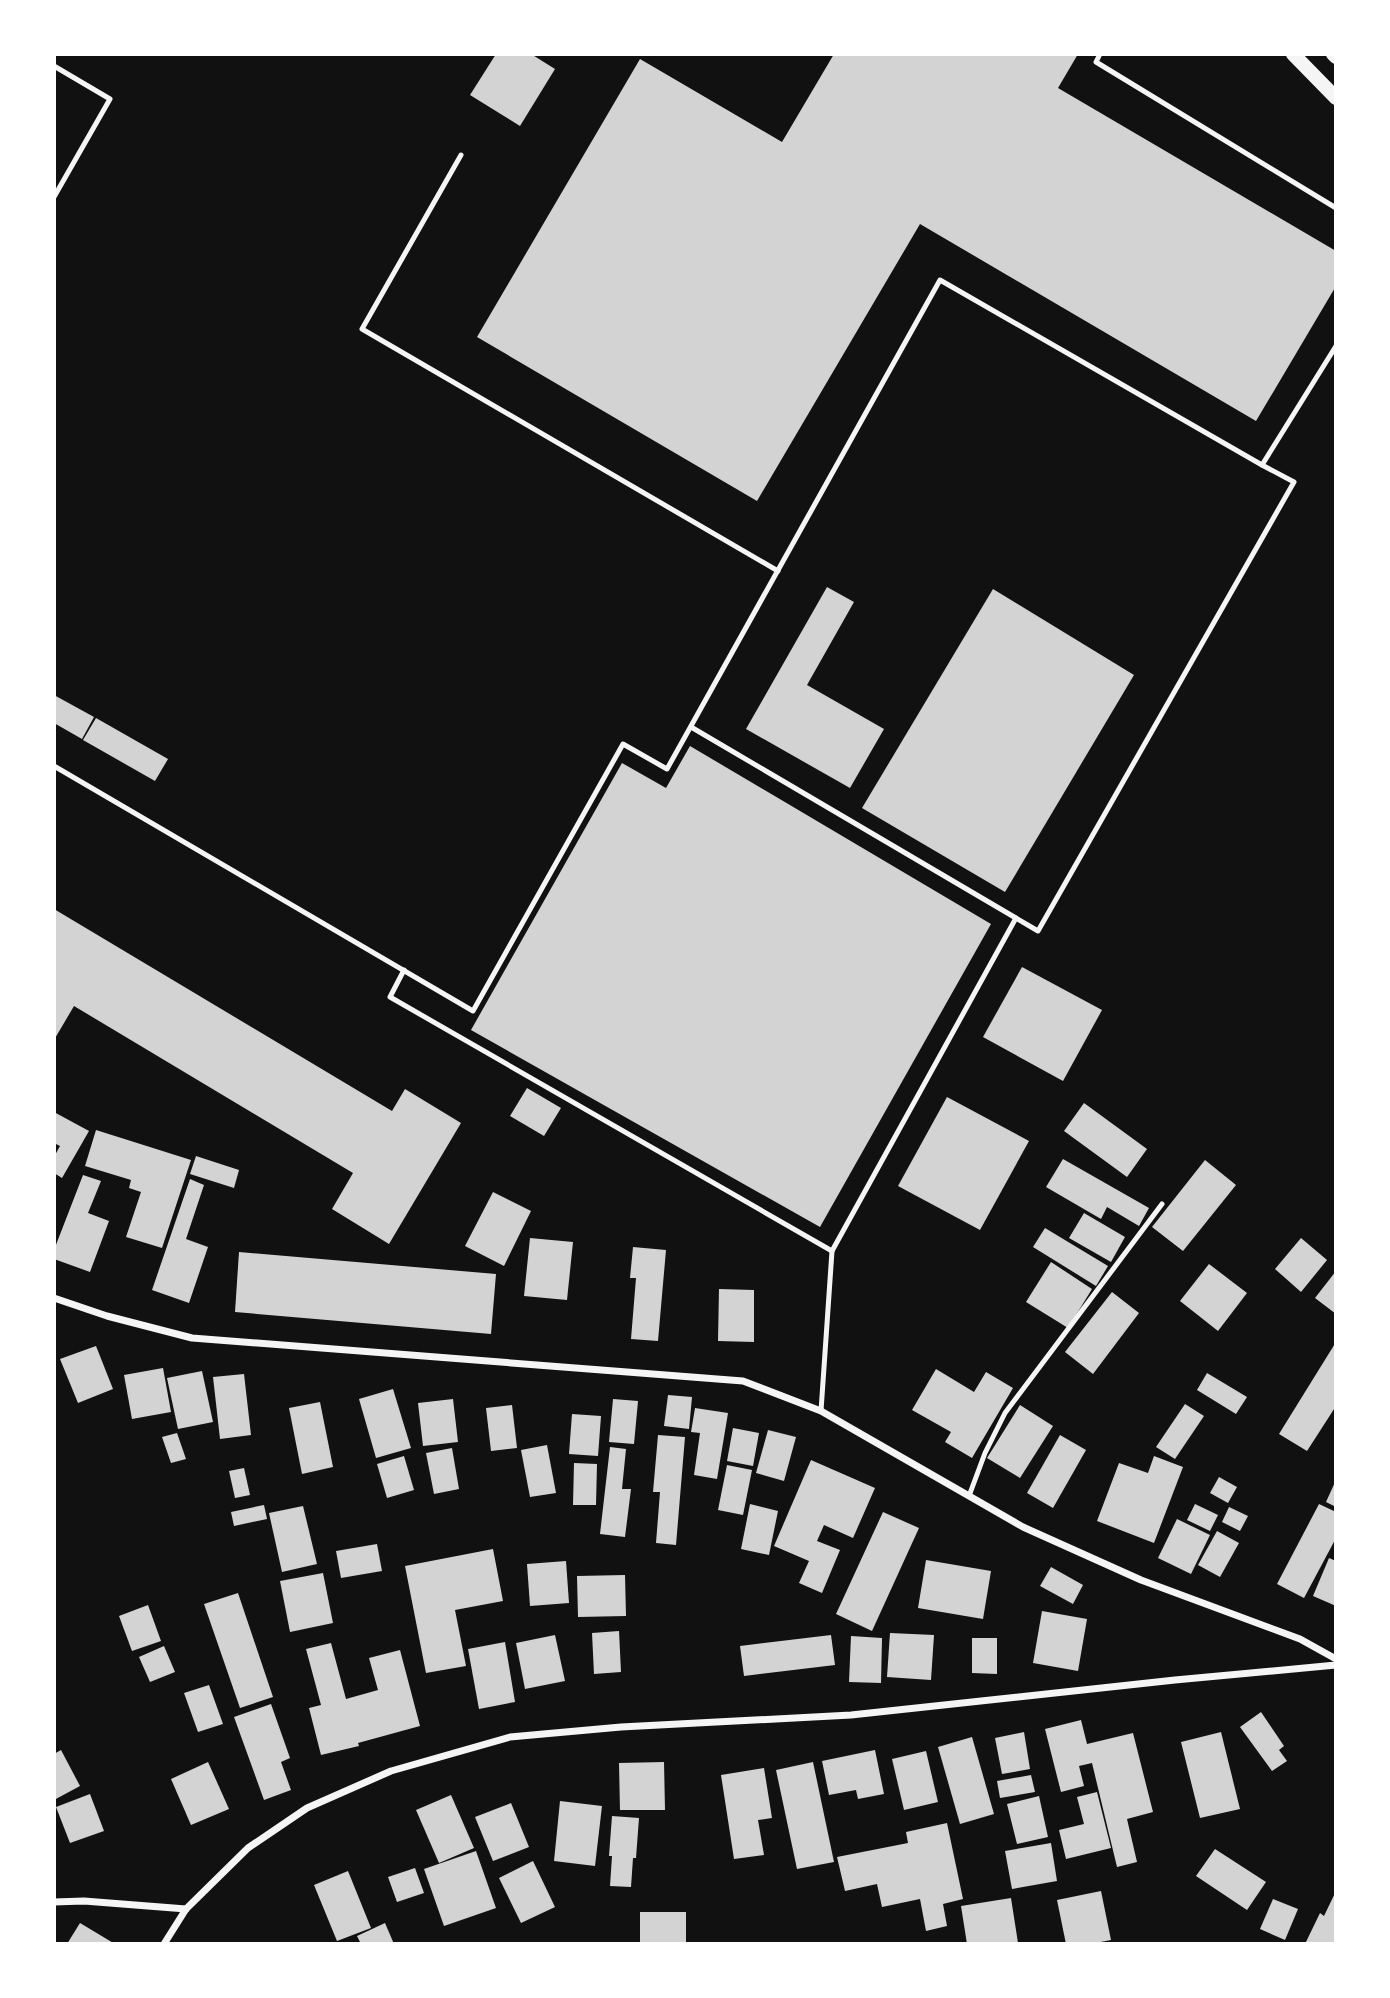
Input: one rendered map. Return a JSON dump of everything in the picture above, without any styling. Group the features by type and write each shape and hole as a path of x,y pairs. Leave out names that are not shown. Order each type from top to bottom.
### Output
{"main road":[{"path":"1293,54 1336,98"}],"street":[{"path":"54,1297 107,1317 192,1338 743,1381 821,1411 1023,1527 1129,1575 1300,1639 1336,1658"},
{"path":"164,1944 186,1909 248,1848 307,1808 391,1771 510,1737 621,1727 851,1715 1336,1665"},
{"path":"54,1902 84,1901 186,1909"}],"lane":[{"path":"1100,54 1096,62 1336,208"},
{"path":"54,66 110,99 54,197"},
{"path":"461,155 362,329 778,571"},
{"path":"54,766 473,1011 623,744 667,769 940,280 1294,482 1038,931 691,727"},
{"path":"1262,465 1336,346"},
{"path":"821,1411 832,1251 1016,918"},
{"path":"404,970 390,997 832,1251"},
{"path":"970,1496 985,1454 1005,1413 1162,1204"}],"building":[{"path":"496,54 531,54 555,69 520,126 470,95"},
{"path":"834,54 1078,54 1058,88 1336,251 1336,286 1256,421 920,224 757,501 477,337 640,59 782,142"},
{"path":"827,587 854,602 807,685 884,729 850,788 746,729"},
{"path":"993,589 1134,675 1005,892 862,808"},
{"path":"54,695 94,717 82,739 54,723"},
{"path":"96,718 168,759 155,781 83,740"},
{"path":"690,746 991,924 820,1227 471,1030 622,763 666,788"},
{"path":"54,909 392,1111 405,1089 461,1123 389,1244 332,1209 353,1173 74,1006 54,1040"},
{"path":"1022,967 1102,1010 1063,1081 983,1037"},
{"path":"527,1088 561,1108 544,1136 510,1116"},
{"path":"947,1097 1029,1141 980,1230 898,1186"},
{"path":"1084,1103 1147,1149 1127,1177 1064,1131"},
{"path":"54,1112 89,1131 62,1178 54,1173 54,1157 60,1146 54,1143"},
{"path":"96,1130 191,1160 162,1248 126,1237 141,1192 129,1188 131,1180 85,1166"},
{"path":"196,1156 239,1170 234,1188 190,1174"},
{"path":"1063,1159 1149,1208 1139,1226 1107,1207 1101,1219 1046,1187"},
{"path":"1205,1160 1236,1185 1183,1251 1152,1227"},
{"path":"83,1175 101,1181 88,1213 109,1221 90,1272 54,1259 54,1250"},
{"path":"190,1179 204,1185 186,1239 208,1247 189,1303 152,1290"},
{"path":"493,1192 531,1211 504,1266 465,1246"},
{"path":"1084,1213 1125,1237 1111,1262 1069,1238"},
{"path":"1045,1228 1108,1266 1096,1286 1033,1247"},
{"path":"530,1238 573,1242 567,1300 524,1296"},
{"path":"1301,1238 1327,1260 1301,1292 1275,1269"},
{"path":"633,1247 666,1250 658,1341 631,1339 636,1278 630,1278"},
{"path":"239,1252 496,1274 491,1334 235,1312"},
{"path":"1051,1262 1092,1289 1068,1328 1026,1302"},
{"path":"1209,1264 1247,1293 1218,1331 1180,1301"},
{"path":"1336,1271 1336,1314 1315,1298"},
{"path":"719,1289 754,1290 754,1342 718,1341"},
{"path":"1112,1292 1139,1313 1093,1374 1065,1352"},
{"path":"1336,1342 1336,1406 1307,1451 1279,1434"},
{"path":"96,1346 113,1389 78,1403 60,1359"},
{"path":"163,1368 171,1412 132,1419 124,1375"},
{"path":"936,1369 974,1392 986,1372 1013,1388 972,1458 945,1442 951,1432 912,1410"},
{"path":"202,1371 213,1422 178,1429 167,1378"},
{"path":"1207,1373 1247,1397 1236,1414 1197,1390"},
{"path":"244,1374 251,1435 220,1439 213,1377"},
{"path":"393,1389 411,1448 376,1458 359,1399"},
{"path":"668,1395 692,1397 689,1429 664,1426"},
{"path":"453,1399 458,1442 423,1446 418,1403"},
{"path":"613,1399 638,1401 634,1444 609,1442"},
{"path":"320,1402 333,1467 302,1474 289,1408"},
{"path":"1185,1404 1204,1416 1175,1459 1156,1447"},
{"path":"512,1405 517,1448 491,1451 486,1408"},
{"path":"1020,1405 1053,1426 1020,1478 987,1458"},
{"path":"695,1408 728,1413 717,1479 694,1475 700,1433 691,1432"},
{"path":"572,1414 601,1416 598,1456 569,1454"},
{"path":"733,1428 759,1433 753,1466 727,1461"},
{"path":"768,1430 796,1437 784,1481 756,1473"},
{"path":"177,1433 186,1459 171,1463 162,1437"},
{"path":"658,1435 685,1437 676,1545 656,1543 660,1492 653,1492"},
{"path":"1060,1435 1086,1450 1053,1508 1027,1493"},
{"path":"547,1445 556,1493 530,1497 521,1450"},
{"path":"610,1447 626,1449 622,1489 631,1489 625,1537 600,1534"},
{"path":"452,1448 459,1489 434,1494 426,1453"},
{"path":"404,1456 414,1490 387,1498 377,1464"},
{"path":"1154,1456 1183,1467 1154,1543 1097,1521 1119,1463 1148,1473"},
{"path":"811,1460 875,1488 853,1538 824,1525 817,1541 840,1550 822,1593 799,1583 809,1561 774,1546"},
{"path":"574,1463 597,1464 596,1505 573,1505"},
{"path":"727,1465 752,1470 743,1515 718,1510"},
{"path":"244,1468 250,1495 235,1498 229,1471"},
{"path":"1219,1477 1237,1487 1228,1503 1210,1493"},
{"path":"1336,1480 1336,1507 1326,1502"},
{"path":"750,1504 778,1511 769,1555 741,1549"},
{"path":"1195,1504 1218,1515 1210,1531 1187,1520"},
{"path":"1319,1504 1336,1512 1336,1538 1304,1598 1277,1584"},
{"path":"264,1505 267,1519 234,1526 231,1512"},
{"path":"303,1506 317,1564 282,1572 269,1513"},
{"path":"1229,1507 1248,1516 1240,1531 1222,1522"},
{"path":"883,1512 919,1528 872,1631 836,1614"},
{"path":"1177,1519 1210,1535 1191,1574 1158,1558"},
{"path":"1217,1531 1239,1543 1220,1577 1198,1565"},
{"path":"377,1544 382,1571 341,1578 336,1551"},
{"path":"493,1549 503,1601 455,1610 466,1666 426,1673 405,1566"},
{"path":"1329,1558 1336,1561 1336,1606 1313,1596"},
{"path":"926,1560 991,1571 983,1619 918,1608"},
{"path":"566,1561 569,1603 530,1606 527,1564"},
{"path":"1051,1567 1083,1585 1073,1604 1040,1586"},
{"path":"323,1573 333,1623 290,1632 280,1581"},
{"path":"625,1575 626,1616 578,1617 577,1576"},
{"path":"238,1593 273,1697 240,1708 204,1604"},
{"path":"148,1605 161,1641 132,1651 119,1616"},
{"path":"1042,1611 1087,1619 1078,1671 1033,1663"},
{"path":"619,1631 621,1672 594,1674 592,1633"},
{"path":"890,1633 934,1635 931,1680 887,1677"},
{"path":"555,1635 565,1681 525,1689 516,1643"},
{"path":"831,1635 835,1665 744,1676 740,1646"},
{"path":"851,1636 882,1638 881,1683 849,1682"},
{"path":"972,1638 997,1638 997,1674 972,1673"},
{"path":"505,1642 515,1702 479,1709 468,1649"},
{"path":"331,1643 346,1699 378,1690 369,1658 400,1650 420,1726 321,1755 309,1708 321,1705 306,1649"},
{"path":"164,1646 175,1672 150,1682 139,1657"},
{"path":"209,1685 223,1724 198,1732 184,1693"},
{"path":"271,1704 290,1758 281,1762 291,1790 264,1800 234,1717"},
{"path":"1261,1712 1284,1746 1279,1750 1287,1761 1272,1771 1240,1727"},
{"path":"1081,1720 1087,1744 1133,1733 1153,1812 1127,1819 1137,1862 1117,1867 1092,1763 1079,1766 1084,1786 1061,1792 1045,1729"},
{"path":"1024,1732 1030,1769 1002,1774 995,1738"},
{"path":"1221,1732 1240,1809 1200,1818 1181,1742"},
{"path":"972,1737 994,1814 960,1824 938,1747"},
{"path":"61,1750 80,1786 54,1800 54,1754"},
{"path":"875,1750 884,1794 858,1799 856,1790 829,1795 822,1761"},
{"path":"926,1751 938,1802 904,1810 892,1759"},
{"path":"208,1762 229,1809 191,1825 171,1779"},
{"path":"664,1762 665,1810 620,1810 619,1763"},
{"path":"813,1762 834,1862 797,1869 776,1770"},
{"path":"764,1768 772,1818 758,1820 764,1855 734,1859 721,1775"},
{"path":"1031,1775 1035,1792 1000,1798 997,1781"},
{"path":"1097,1792 1111,1848 1066,1859 1059,1830 1084,1824 1077,1797"},
{"path":"90,1794 104,1831 70,1843 56,1807"},
{"path":"451,1795 474,1848 439,1863 416,1810"},
{"path":"1039,1796 1048,1837 1017,1844 1007,1804"},
{"path":"560,1801 602,1806 595,1866 554,1861"},
{"path":"511,1803 529,1847 493,1861 475,1817"},
{"path":"612,1816 639,1818 631,1887 610,1886"},
{"path":"947,1823 963,1899 943,1904 947,1926 926,1931 920,1899 882,1907 877,1884 845,1891 837,1857 908,1843 906,1832"},
{"path":"1051,1843 1057,1881 1012,1889 1005,1851"},
{"path":"1215,1849 1266,1882 1247,1910 1196,1876"},
{"path":"476,1851 496,1908 444,1926 424,1869"},
{"path":"533,1861 555,1907 521,1923 499,1878"},
{"path":"415,1868 424,1893 397,1902 388,1877"},
{"path":"348,1871 371,1928 337,1941 314,1885"},
{"path":"1101,1891 1111,1940 1090,1944 1066,1944 1057,1900"},
{"path":"1336,1891 1336,1944 1305,1944 1320,1913 1324,1916"},
{"path":"1011,1898 1018,1943 967,1944 961,1906"},
{"path":"1273,1899 1298,1909 1285,1940 1260,1929"},
{"path":"640,1912 686,1912 686,1944 640,1944"},
{"path":"80,1923 115,1944 67,1944"},
{"path":"385,1923 394,1944 361,1944 357,1936"}]}
